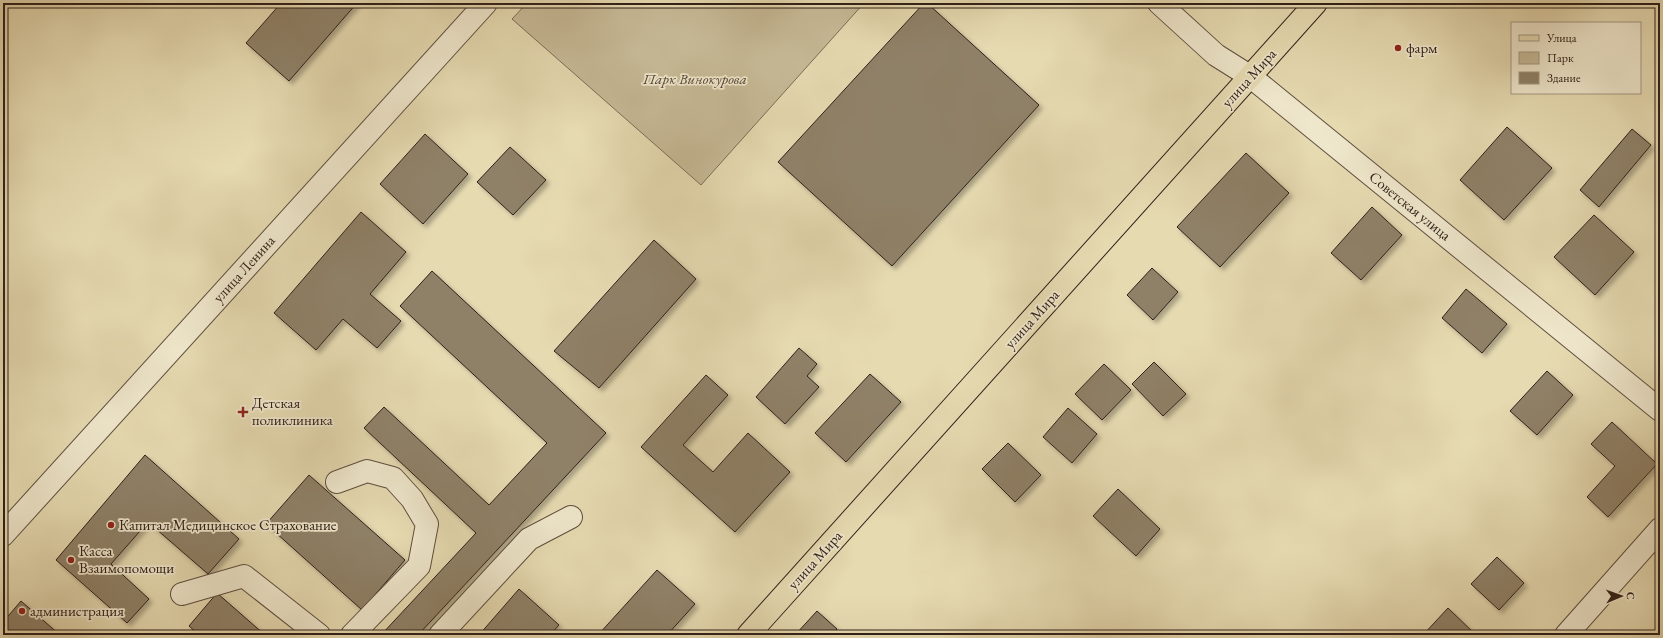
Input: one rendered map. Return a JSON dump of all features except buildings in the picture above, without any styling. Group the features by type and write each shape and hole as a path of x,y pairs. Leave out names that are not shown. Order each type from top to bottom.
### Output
{"main road":[{"name":"улица Мира","path":"748,635 1316,3"}],"street":[{"name":"улица Ленина","path":"3,535 486,3"},
{"name":"Советская улица","path":"1159,3 1216,55 1251,76 1660,410"},
{"path":"337,482 367,471 393,478 412,499 427,524 418,566 352,635"},
{"path":"440,635 529,539 571,517"},
{"path":"1566,635 1660,529"},
{"path":"182,594 244,576 319,635"}],"green space":[{"name":"Парк Винокурова","path":"527,3 864,3 701,185 512,19"}],"place":[{"name":"фарм","path":"1398,48"},
{"name":"Детская поликлиника","path":"243,412"},
{"name":"Капитал Медицинское Страхование","path":"111,525"},
{"name":"Касса Взаимопомощи","path":"71,560"},
{"name":"администрация","path":"22,611"}]}
